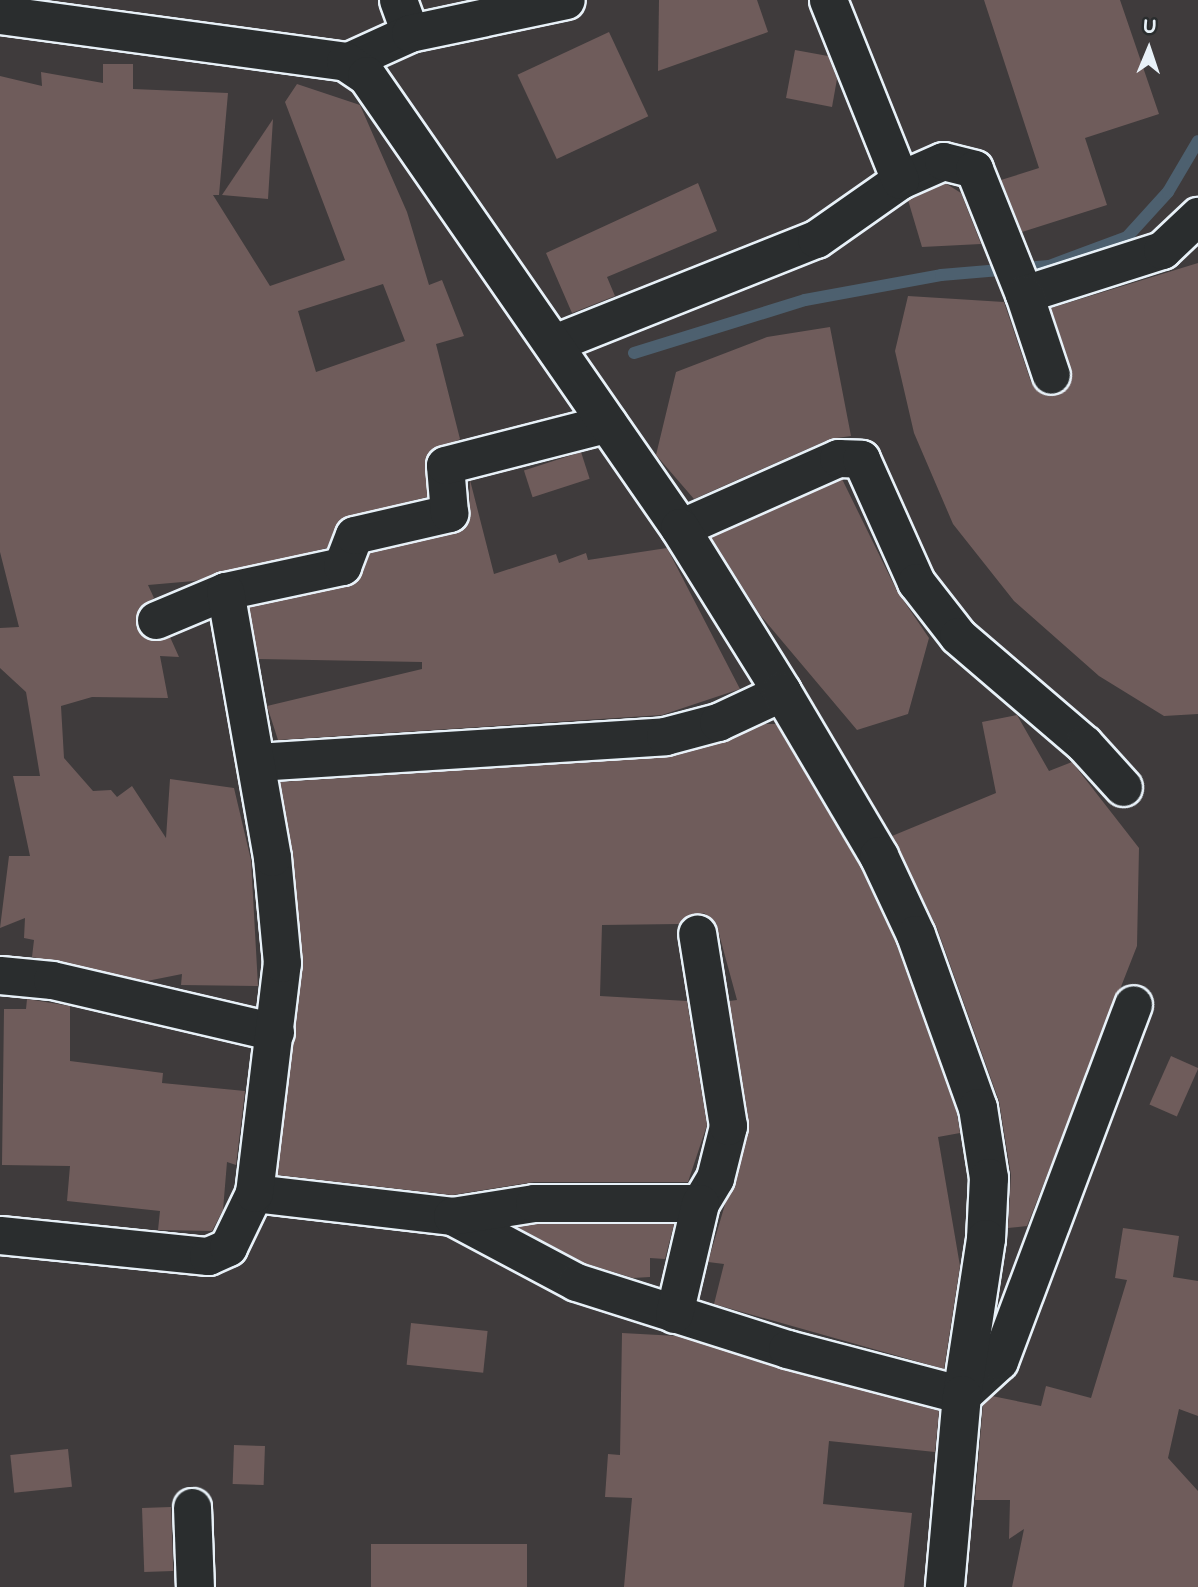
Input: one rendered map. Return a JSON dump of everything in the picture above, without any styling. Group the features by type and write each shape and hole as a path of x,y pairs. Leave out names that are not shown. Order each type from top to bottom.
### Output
{"street":[{"path":"346,62 404,17 566,0"},
{"path":"828,0 900,180"},
{"path":"0,15 346,62 379,89 680,528 782,692 879,856 916,935 978,1108 989,1178 986,1239 962,1395 945,1587"},
{"path":"554,343 816,239 900,180 943,161 974,169 1018,276 1051,375"},
{"path":"1018,276 1162,250 1198,216"},
{"path":"156,620 225,591 340,566 354,535 449,513 445,464 608,423"},
{"path":"680,528 838,458 861,459 916,582 949,625 1084,744 1123,788"},
{"path":"0,1235 208,1256 228,1247 254,1193 282,963 256,762 225,591"},
{"path":"256,762 664,736 718,722 782,692"},
{"path":"674,1314 700,1203 718,1168 728,1126 697,933"},
{"path":"0,975 52,980 275,1032"},
{"path":"962,1395 999,1361 1133,1004"},
{"path":"254,1193 452,1216 534,1203 700,1203"},
{"path":"452,1216 576,1282 674,1314 962,1395"},
{"path":"192,1507 195,1587"}],"building":[{"path":"659,0 757,0 768,32 658,71"},
{"path":"984,0 1120,0 1159,114 1085,138 1107,205 1022,232 1001,180 1039,168"},
{"path":"609,32 648,116 557,159 517,75"},
{"path":"795,50 828,56 837,79 832,107 786,98"},
{"path":"103,64 133,64 133,89 228,93 219,195 213,195 270,286 345,260 285,102 297,84 360,105 407,212 429,285 442,280 464,336 436,344 460,439 426,457 427,497 341,519 327,548 194,581 148,585 154,598 139,608 136,627 153,641 170,637 179,657 160,656 168,698 92,697 61,706 64,758 93,791 111,790 117,797 132,786 166,838 170,779 234,788 251,860 258,986 181,985 182,974 147,981 32,957 34,940 24,938 25,918 0,928 9,856 30,856 13,776 40,776 26,692 0,668 0,628 19,627 0,552 0,76 42,86 41,72 103,83","holes":["383,284 405,341 316,372 298,311"]},
{"path":"273,119 268,199 222,195"},
{"path":"698,183 717,231 607,277 615,296 572,313 546,253"},
{"path":"945,183 961,193 981,244 922,247 908,200"},
{"path":"1198,263 1198,714 1164,716 1099,676 1014,601 953,524 914,433 895,351 908,296 1004,302 1031,382 1038,391 1057,395 1067,388 1071,369 1051,308"},
{"path":"830,327 851,436 830,439 694,499 656,455 676,372 767,337"},
{"path":"581,452 590,479 533,497 524,471"},
{"path":"842,479 897,591 929,638 908,714 857,730 760,615 711,537"},
{"path":"470,480 494,574 556,554 559,563 586,553 588,560 667,548 740,689 662,715 278,740 267,706 422,669 422,662 258,659 249,607 347,586 361,574 370,553 462,529 469,520"},
{"path":"1017,715 1049,771 1072,762 1139,848 1137,946 1027,1226 1008,1228 1011,1175 999,1101 937,928 892,836 996,793 982,722"},
{"path":"763,724 776,724 860,866 896,943 957,1113 960,1133 938,1137 960,1266 944,1369 714,1304 724,1264 708,1262 749,1123 729,1001 737,1000 716,923 704,913 679,924 602,925 600,996 687,1001 707,1125 688,1182 534,1182 452,1195 277,1175 303,961 280,782 666,757"},
{"path":"27,999 70,1006 70,1061 163,1073 162,1083 245,1091 236,1165 227,1162 223,1210 212,1231 158,1230 160,1211 67,1201 70,1166 2,1165 4,1009 26,1009"},
{"path":"1171,1056 1198,1068 1177,1117 1149,1104"},
{"path":"536,1224 674,1224 665,1259 650,1258 650,1277 633,1278 584,1263 517,1227"},
{"path":"1123,1228 1179,1236 1173,1277 1198,1281 1198,1416 1179,1409 1168,1458 1198,1491 1198,1587 1012,1587 1024,1529 1009,1539 1010,1500 975,1500 983,1404 992,1396 1041,1406 1046,1386 1091,1398 1127,1280 1115,1278"},
{"path":"411,1323 488,1331 483,1373 407,1365"},
{"path":"622,1333 677,1336 939,1411 935,1452 829,1441 823,1504 912,1513 904,1587 624,1587 632,1498 605,1497 608,1454 620,1455"},
{"path":"234,1445 265,1446 264,1485 233,1484"},
{"path":"68,1449 72,1487 14,1493 10,1455"},
{"path":"171,1507 173,1571 144,1572 142,1508"},
{"path":"371,1544 527,1544 527,1587 371,1587"}],"waterway":[{"path":"634,353 805,300 941,275 1049,266 1127,237 1168,192 1198,141"}]}
